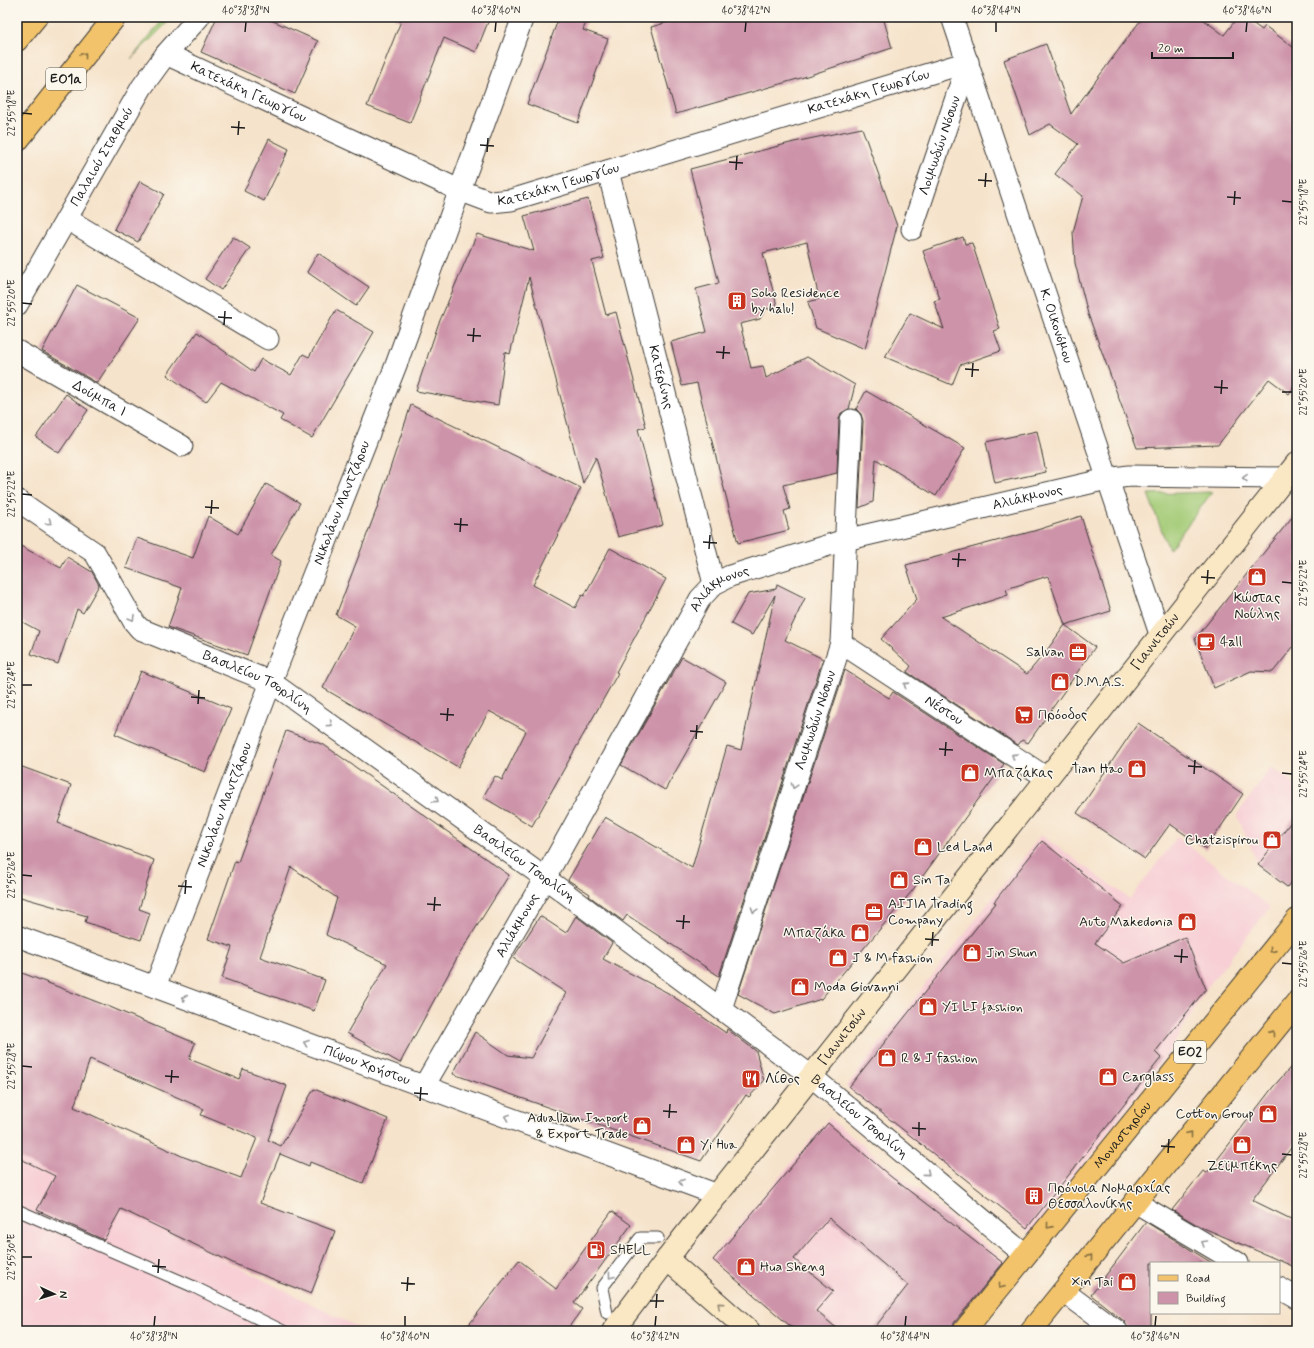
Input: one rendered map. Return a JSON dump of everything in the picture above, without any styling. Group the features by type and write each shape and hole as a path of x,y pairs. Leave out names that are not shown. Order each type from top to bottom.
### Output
{"main road":[{"path":"17,40 36,17"},
{"name":"ΕΟ1α","path":"17,141 115,17"},
{"name":"Γιαννιτσών","path":"610,1322 667,1258 718,1195 1290,470"},
{"name":"Μοναστηρίου","path":"964,1331 1297,920"},
{"path":"1031,1331 1297,1002"},
{"path":"667,1258 749,1331"}],"street":[{"name":"Παλαιού Σταθμού","path":"17,305 142,87 166,54 199,17"},
{"name":"Νικολάου Μαντζάρου","path":"155,987 271,682 396,364 522,17"},
{"name":"Κ. Οικονόμου","path":"952,17 1160,634"},
{"name":"Κατεχάκη Γεωργίου","path":"166,54 481,200 502,202 968,62"},
{"name":"Λοιμωδών Νόσων","path":"912,229 968,62"},
{"name":"Κατερίνης","path":"608,171 714,584"},
{"path":"67,219 268,339"},
{"name":"Δούμπα Ι","path":"17,351 182,446"},
{"name":"Λοιμωδών Νόσων","path":"721,1009 842,643 851,420"},
{"name":"Αλιάκμονος","path":"424,1086 545,878 700,599 714,584 730,576 846,540 1107,479 1129,476 1290,470"},
{"name":"Βασιλείου Τσορλίνη","path":"17,500 94,553 134,622 140,629 271,682 545,878 811,1076 1025,1255"},
{"name":"Νέστου","path":"842,643 1047,778"},
{"name":"Πίψου Χρήστου","path":"17,936 718,1195"},
{"path":"1135,1202 1236,1262"},
{"path":"1280,1289 1297,1298"},
{"path":"1063,1291 1117,1331"}],"lane":[{"path":"17,1210 192,1286 283,1331"},
{"path":"610,1322 602,1288 640,1238 658,1238"}],"shaded area":[{"name":"Chatzispirou","path":"1271,767 1297,786 1297,874 1287,887 1258,865 1237,815"},
{"path":"1041,835 1130,899 1177,837 1270,907 1206,989 1169,1052 1032,1235 846,1087"},
{"path":"829,1118 1009,1264 954,1331 796,1331 710,1259"},
{"path":"17,1157 143,1219 365,1331 17,1331"}],"green space":[{"path":"165,17 173,17 131,59"},
{"path":"1212,492 1169,550 1148,494"}],"building":[{"path":"217,17 264,17 318,41 295,94 201,52"},
{"path":"393,17 490,17 476,52 444,38 410,123 367,106 401,21"},
{"path":"559,17 588,17 583,30 608,39 578,123 527,104"},
{"path":"686,17 883,17 892,48 801,78 676,114 651,27"},
{"path":"1143,17 1200,17 1224,35 1238,17 1244,17 1262,30 1265,26 1297,50 1297,382 1289,394 1269,379 1218,445 1137,448 1088,314 1075,263 1073,232 1083,196 1055,174 1078,144 1050,124 1030,135 1004,60 1046,44 1071,114"},
{"path":"862,128 897,226 865,349 816,328 808,302 819,299 807,242 763,253 779,313 766,308 760,319 740,324 751,368 763,366 766,378 807,357 855,385 849,409 841,413 839,419 837,473 783,485 790,509 784,511 789,530 738,543 697,383 682,386 671,342 707,332 696,289 719,283 690,169 794,142"},
{"path":"269,139 289,149 264,201 244,191"},
{"path":"140,181 164,194 138,242 114,229"},
{"path":"588,199 604,258 592,261 606,315 616,312 646,427 638,429 663,525 618,537 596,457 583,483 529,277 510,354 505,352 498,405 416,391 438,325 477,234 534,251 524,216"},
{"path":"233,237 250,248 221,290 205,279"},
{"path":"963,237 965,244 972,243 1000,329 994,331 1001,351 960,365 952,385 885,357 910,313 944,329 934,301 940,299 923,251"},
{"path":"318,253 369,287 356,306 307,272"},
{"path":"77,285 140,318 97,383 42,351"},
{"path":"336,310 374,332 312,438 280,420 283,415 221,382 206,402 167,375 197,332 254,372 261,359 291,375 303,354 309,357"},
{"path":"866,391 965,448 936,496 876,459 873,502 859,508 863,421 861,414 856,409"},
{"path":"66,394 88,410 59,453 36,437"},
{"path":"411,405 581,488 533,585 575,608 582,595 584,596 610,548 666,579 616,672 618,673 532,826 483,797 495,776 502,780 526,731 489,711 458,767 323,688 355,626 336,615 376,511"},
{"path":"1037,431 1046,472 995,483 986,442"},
{"path":"266,484 300,503 271,555 281,561 247,655 168,627 182,588 126,568 137,538 193,558 208,516 238,534"},
{"path":"1297,511 1297,642 1273,672 1251,671 1214,688 1195,639"},
{"path":"1081,516 1111,611 1065,625 1095,647 1028,743 1022,740 1018,745 907,672 911,666 881,639 917,599 906,565 1034,531","holes":["1048,576 1065,625 1045,653 1027,674 941,617 1008,595 1006,589"]},
{"path":"17,544 61,568 67,557 92,572 99,585 83,613 77,609 58,664 31,654 39,631 17,619"},
{"path":"777,584 805,598 785,640 823,659 719,976 627,915 623,921 589,896 590,894 568,880 605,817 692,868 727,746 741,750 775,595 752,635 731,624 748,594 776,589"},
{"path":"682,657 726,682 665,790 621,765"},
{"path":"845,670 889,698 893,692 1004,764 912,891 821,999 775,1014 738,994"},
{"path":"141,671 231,709 205,772 115,734"},
{"path":"1138,723 1243,794 1206,849 1170,824 1145,859 1077,813"},
{"path":"286,731 324,745 509,875 457,958 400,1063 347,1033 387,964 326,935 337,898 291,867 260,957 325,980 314,1011 222,978 232,947 208,939 235,861 238,862"},
{"path":"17,765 71,785 58,823 154,860 139,909 150,913 141,940 85,922 87,916 17,896"},
{"path":"1297,814 1297,874 1287,887 1258,865"},
{"path":"1042,841 1123,906 1095,943 1124,963 1185,937 1206,989 1155,1052 1161,1058 1027,1228 849,1087 996,903 994,902"},
{"path":"540,916 566,933 576,916 612,943 603,959 668,993 726,1033 727,1029 756,1051 764,1081 749,1097 746,1095 701,1161 453,1074 475,1032 508,1055 531,1058 566,993 513,958"},
{"path":"17,971 110,1007 195,1043 189,1059 239,1079 243,1069 287,1086 268,1140 281,1146 314,1089 388,1119 363,1183 310,1162 309,1166 280,1154 260,1203 335,1231 311,1294 237,1265 121,1209 104,1240 37,1210 55,1176 17,1157","holes":["90,1059 204,1109 201,1115 257,1138 241,1178 184,1157 74,1107"]},
{"path":"1297,1060 1297,1140 1252,1200 1297,1222 1297,1268 1199,1226 1172,1210 1203,1171 1207,1173 1273,1087"},
{"path":"828,1123 890,1176 1003,1263 954,1323 952,1331 872,1331 908,1285 829,1218 794,1259 833,1291 816,1311 840,1331 796,1331 713,1260"},
{"path":"612,1211 631,1225 574,1303 582,1309 566,1331 464,1331 519,1260 556,1289"},
{"path":"1146,1222 1210,1262 1150,1262 1151,1331 1129,1331 1124,1321 1091,1295"}],"place":[{"name":"Soho Residence by halu!","path":"737,301"},
{"name":"Κώστας Νούλης","path":"1257,577"},
{"name":"4all","path":"1206,642"},
{"name":"Salvan","path":"1078,652"},
{"name":"D.M.A.S.","path":"1060,682"},
{"name":"Πρόοδος","path":"1024,715"},
{"name":"Tian Hao","path":"1137,769"},
{"name":"Μπαζάκας","path":"970,773"},
{"name":"Chatzispirou","path":"1272,840"},
{"name":"Led Land","path":"923,847"},
{"name":"Sin Ta","path":"899,880"},
{"name":"AIJIA Trading Company","path":"874,912"},
{"name":"Auto Makedonia","path":"1187,922"},
{"name":"Μπαζάκα","path":"860,933"},
{"name":"Jin Shun","path":"972,953"},
{"name":"J & M fashion","path":"838,958"},
{"name":"Moda Giovanni","path":"800,987"},
{"name":"YI LI fashion","path":"928,1007"},
{"name":"R & J fashion","path":"887,1058"},
{"name":"Carglass","path":"1108,1077"},
{"name":"Λίθος","path":"751,1079"},
{"name":"Cotton Group","path":"1268,1114"},
{"name":"Aduallam Import & Export Trade","path":"642,1126"},
{"name":"Yi Hua","path":"686,1145"},
{"name":"Ζεϊμπέκης","path":"1242,1145"},
{"name":"Πρόνοια Νομαρχίας Θεσσαλονίκης","path":"1034,1196"},
{"name":"SHELL","path":"596,1250"},
{"name":"Hua Sheng","path":"746,1267"},
{"name":"Xin Tai","path":"1127,1282"}]}
